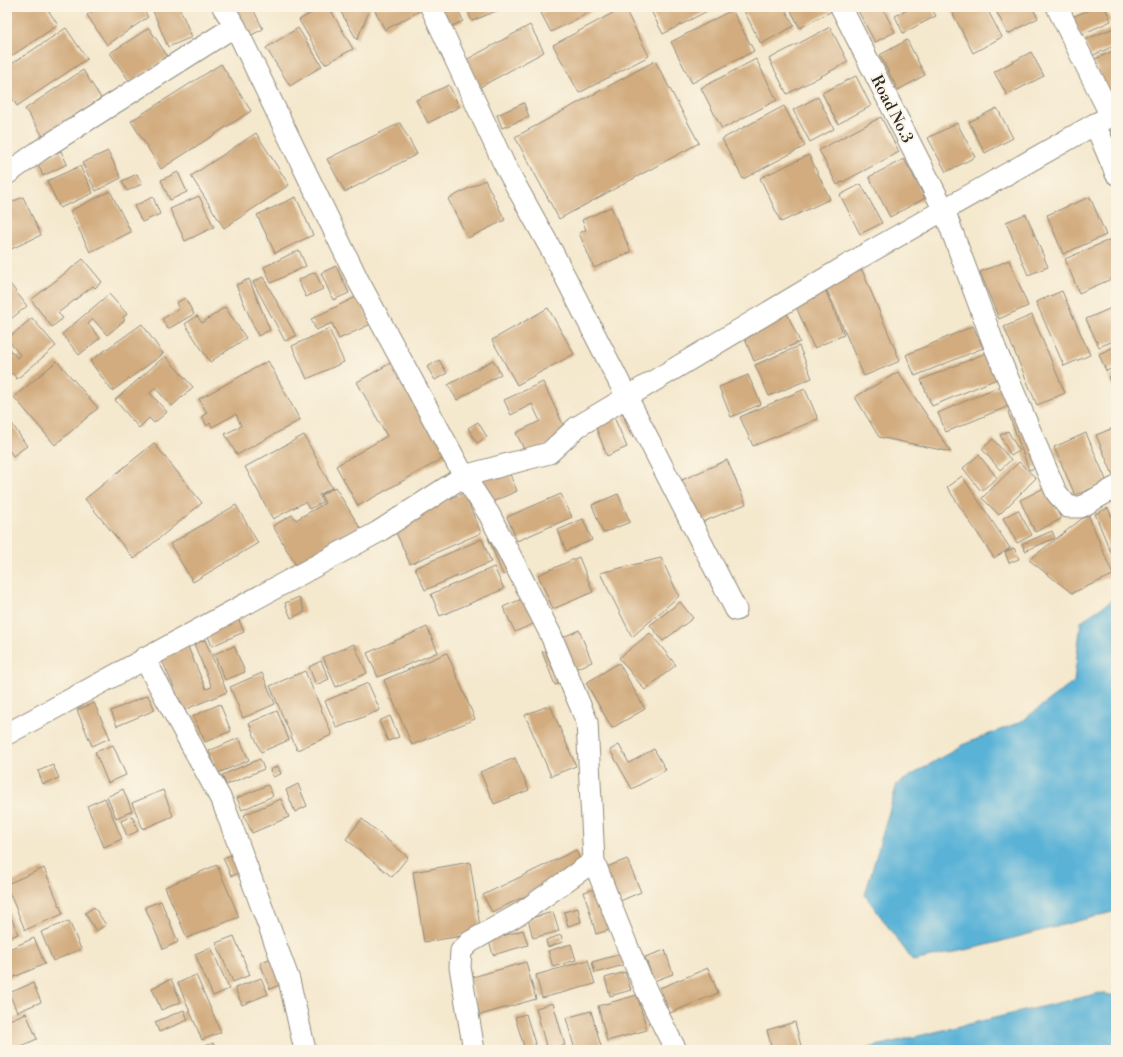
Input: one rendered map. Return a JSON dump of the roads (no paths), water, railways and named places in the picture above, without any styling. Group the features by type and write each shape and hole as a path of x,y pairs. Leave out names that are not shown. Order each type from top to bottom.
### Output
{"street":[{"path":"223,7 235,26 359,282 464,476 489,514 550,632 587,722 594,861 617,924 666,1032 676,1050"},
{"path":"431,7 504,164 553,253 736,610"},
{"name":"Road No.3","path":"840,7 944,210 996,350 1056,492 1068,507 1081,507 1116,487"},
{"path":"1057,7 1107,118 1116,174"},
{"path":"7,174 39,151 235,26"},
{"path":"7,734 115,676 144,658 378,532 464,476 549,453 577,427 626,397 861,257 1107,118"},
{"path":"144,658 223,803 289,980 305,1050"},
{"path":"474,1050 460,967 461,951 470,942 521,913 594,861"}],"water":[{"path":"1116,598 1116,911 983,946 913,961 865,895 897,784 962,745 1020,722 1074,682 1081,621"},
{"path":"1100,993 1116,996 1116,1050 859,1050"}]}
